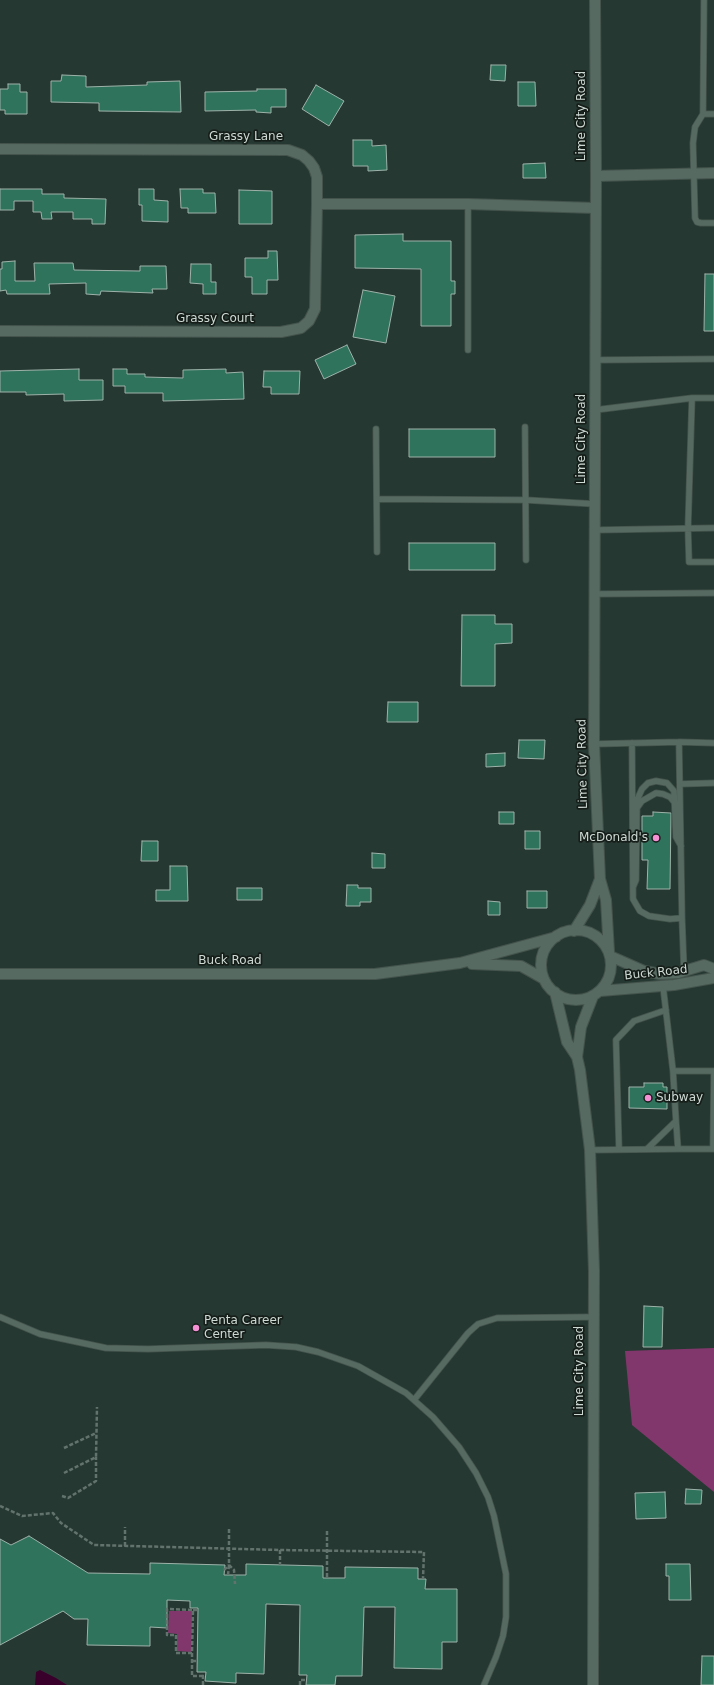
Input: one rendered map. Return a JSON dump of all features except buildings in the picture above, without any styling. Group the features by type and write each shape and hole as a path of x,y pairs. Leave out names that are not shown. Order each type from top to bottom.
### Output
{"street":[{"name":"Lime City Road","path":"594,0 596,176 594,744 600,879 606,900 609,954"},
{"name":"Grassy Lane","path":"0,149 288,150 302,156 309,161 314,168 317,177 317,204"},
{"path":"596,176 714,173"},
{"path":"317,204 468,204 595,208"},
{"name":"Grassy Court","path":"0,331 281,332 301,328 309,321 315,310 317,204"},
{"name":"Lime City Road","path":"574,931 590,905 600,879"},
{"path":"574,931 588,933 597,937 609,954 611,973 607,983 596,994 580,1000 569,1000 550,988 544,979 541,968 542,957 548,946 556,937 563,933 574,931"},
{"name":"Buck Road","path":"460,964 556,937"},
{"name":"Buck Road","path":"609,954 644,971 660,974 684,971 704,965 714,968"},
{"name":"Buck Road","path":"0,974 376,974 460,964 521,966 544,979"},
{"name":"Buck Road","path":"596,994 714,978"},
{"name":"Lime City Road","path":"555,992 566,1042 577,1058"},
{"name":"Lime City Road","path":"592,1685 593,1317 590,1150 581,1077 577,1058 581,1027 596,994"}],"lane":[{"path":"704,0 703,114 695,127 693,143 694,173 697,222 714,223"},
{"path":"703,114 714,114"},
{"path":"468,204 468,350"},
{"path":"595,360 714,359"},
{"path":"692,398 688,528 689,562 714,562"},
{"path":"595,410 692,398 714,398"},
{"path":"524,427 526,560"},
{"path":"376,429 377,552"},
{"path":"377,499 526,500 595,504"},
{"path":"595,530 714,528"},
{"path":"595,594 714,593"},
{"path":"679,742 684,971"},
{"path":"594,744 714,742"},
{"path":"632,743 633,899 636,906 649,916 670,919 682,918"},
{"path":"632,890 636,880 637,800 642,789 648,783 656,780 666,783 674,791 676,837 682,846"},
{"path":"680,784 714,783"},
{"path":"637,808 642,801 656,793 664,794 670,797 675,804"},
{"path":"663,986 673,1071 678,1149"},
{"path":"619,1148 616,1040 634,1021 666,1010"},
{"path":"590,1150 619,1148 714,1148 714,1071 673,1071"},
{"path":"648,1148 676,1121"},
{"path":"0,1317 40,1334 106,1348 148,1349 266,1345 318,1352 338,1358 377,1375 414,1400 444,1428 470,1462 488,1497 502,1546 506,1574 506,1617 496,1658 484,1685"},
{"path":"414,1400 468,1333 478,1324 497,1318 593,1317"}],"path":[{"path":"62,1496 68,1498 96,1480 97,1408"},
{"path":"64,1448 96,1432"},
{"path":"64,1473 96,1457"},
{"path":"0,1506 22,1516 53,1513 61,1523 94,1545 424,1552 423,1579"},
{"path":"125,1527 125,1546"},
{"path":"228,1575 229,1529"},
{"path":"327,1531 327,1578"},
{"path":"280,1550 280,1565"},
{"path":"224,1570 229,1565"},
{"path":"229,1565 234,1570 235,1584"},
{"path":"192,1653 176,1653 176,1635 167,1634 167,1610 198,1610"},
{"path":"193,1610 192,1676 204,1676 203,1685"},
{"path":"192,1661 197,1661"},
{"path":"300,1685 300,1680 307,1680"}],"shaded area":[{"path":"714,1348 714,1492 632,1425 625,1351"},
{"path":"169,1611 192,1611 191,1652 177,1651 177,1634 168,1633"},
{"path":"40,1670 67,1685 35,1685 36,1672"}],"place":[{"name":"McDonald's","path":"656,838"},
{"name":"Subway","path":"648,1098"},
{"name":"Penta Career Center","path":"196,1328"}]}
